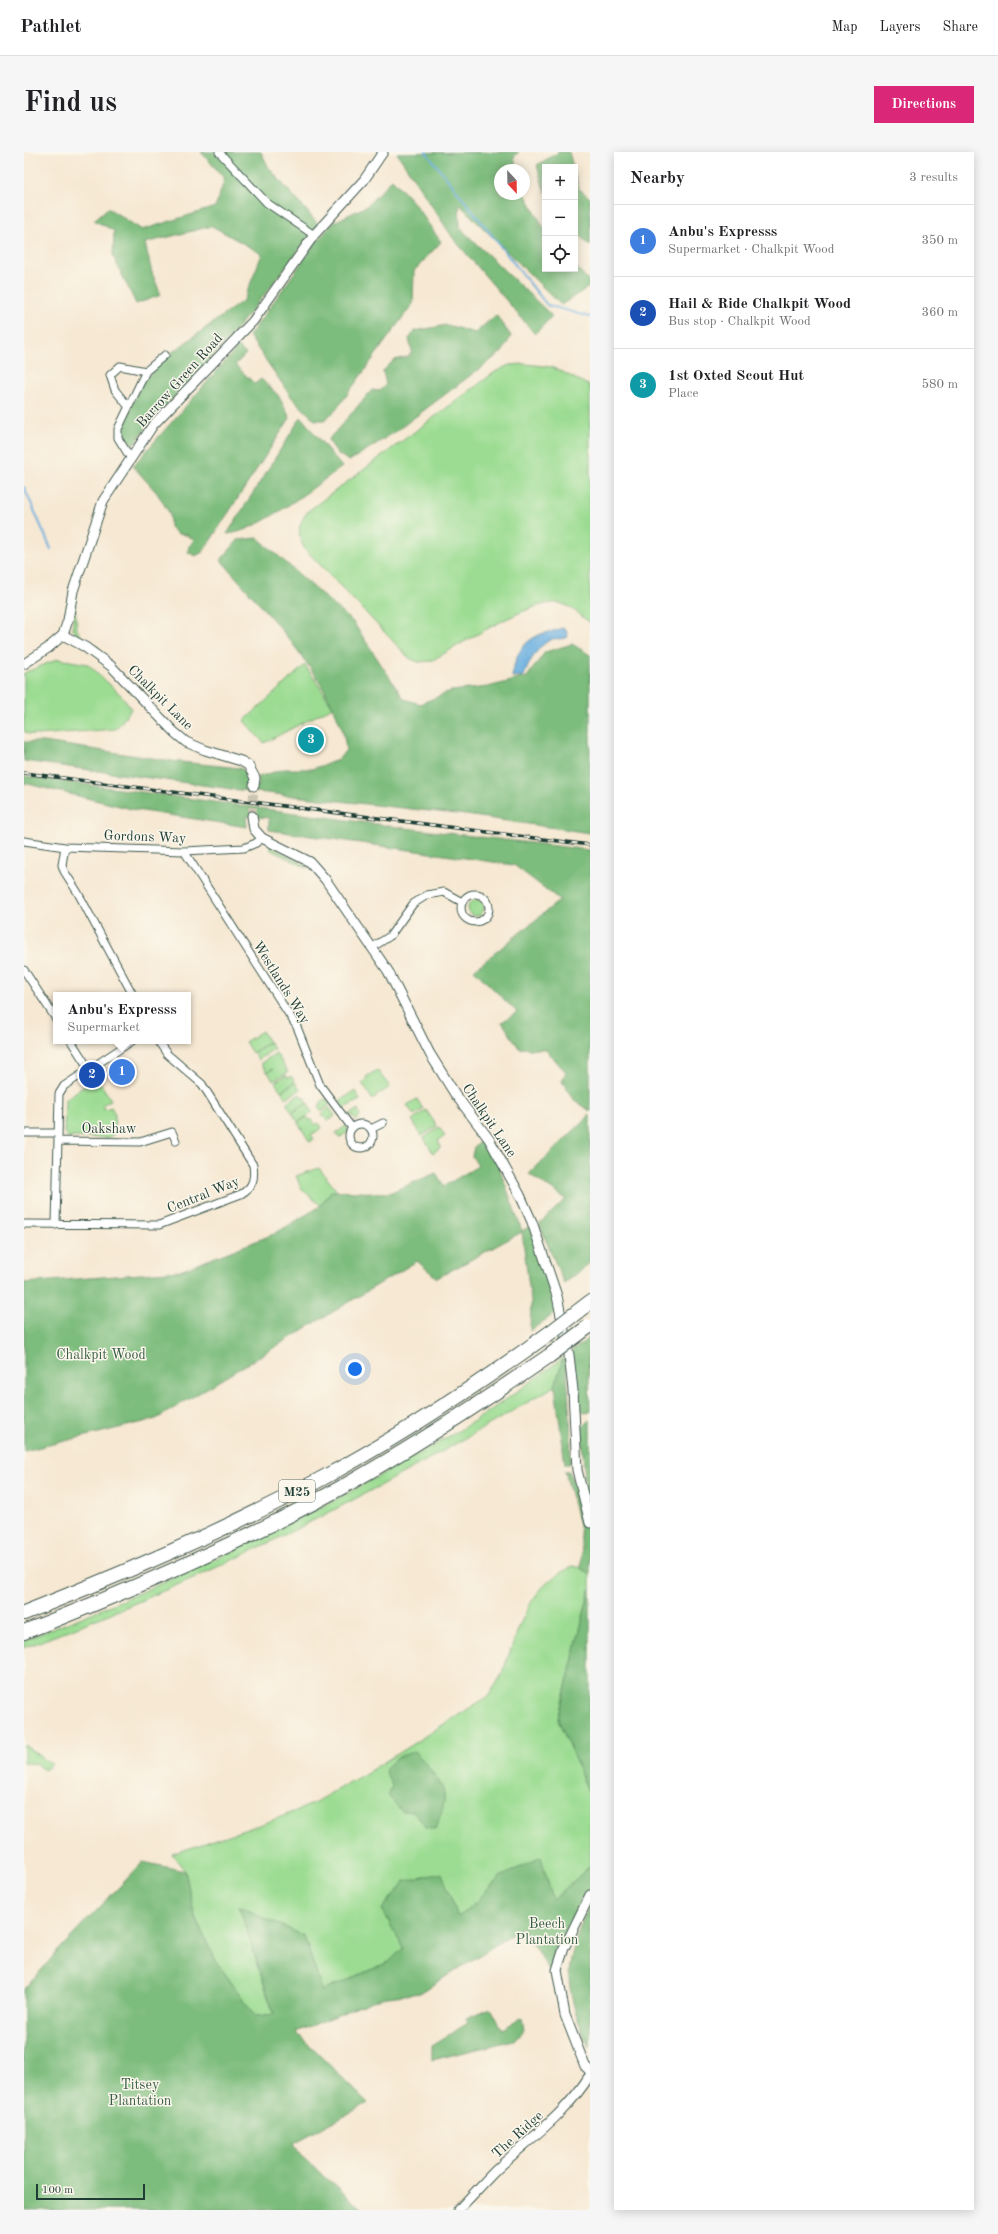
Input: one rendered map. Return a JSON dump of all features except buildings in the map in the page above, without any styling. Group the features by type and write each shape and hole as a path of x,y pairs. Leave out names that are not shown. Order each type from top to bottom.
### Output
{"highway":[{"name":"M25","path":"24,1613 178,1548 250,1515 320,1479 389,1440 456,1399 551,1332 590,1302"},
{"name":"M25","path":"24,1632 174,1569 318,1500 422,1440 549,1356 589,1326"}],"street":[{"path":"219,152 267,203 314,235"},
{"name":"Barrow Green Road","path":"63,635 68,620 73,591 103,501 153,425 253,321 314,235 364,180 383,152"},
{"path":"131,459 118,438 118,429 146,371 165,355"},
{"path":"128,406 115,390 110,375 120,366 146,371"},
{"path":"24,664 48,648 63,635"},
{"name":"Chalkpit Lane","path":"63,635 85,647 111,666 174,732 186,742 248,765 255,778 254,786"},
{"path":"252,816 254,829 262,838"},
{"name":"Chalkpit Lane","path":"262,838 310,862 319,870 373,947 400,992 430,1054 446,1080 489,1139 520,1194 532,1222 557,1296 569,1355 573,1390 577,1470 590,1523"},
{"name":"Gordons Way","path":"24,841 65,846 184,852 244,848 256,843 262,838"},
{"path":"65,846 62,865 64,871 78,893 131,992"},
{"name":"Westlands Way","path":"184,852 297,1027 320,1085 352,1128"},
{"path":"373,947 390,936 409,909 427,895 444,892 462,902"},
{"path":"25,976 53,1015"},
{"path":"72,1044 89,1069"},
{"path":"56,1225 59,1094 64,1086 127,1044"},
{"name":"Central Way","path":"24,1224 159,1225 241,1194 249,1189 254,1180 253,1165 202,1084 167,1054 160,1044"},
{"path":"371,1129 382,1123"},
{"path":"360,1124 368,1126 371,1129 372,1141 366,1147 359,1148 350,1140 352,1128 360,1124"},
{"name":"Oakshaw","path":"58,1141 140,1142 172,1132 176,1140"},
{"path":"24,1133 58,1133"},
{"path":"590,1895 564,1948 557,1970 557,1978 565,2016 585,2066 590,2071"},
{"name":"The Ridge","path":"458,2210 496,2171 564,2110 589,2082"}],"green space":[{"path":"201,152 261,152 269,168 318,224 253,309 211,358 162,410 134,444 120,434 140,386 163,359 244,300 262,254 212,226 145,243 152,273 161,295 136,304 113,256 114,231 94,220 108,208 142,230 215,207 225,179"},
{"path":"519,152 514,157 516,164 494,164 494,200 528,200 542,225 542,272 578,272 578,269 590,282 590,286 561,305 459,204 460,228 552,316 535,334 453,238 397,153"},
{"path":"559,152 569,152 572,164 542,164 542,182 537,165"},
{"path":"392,179 414,203 441,242 414,271 413,303 336,410 324,420 315,420 293,399 249,336 315,244 334,222 367,206"},
{"path":"578,185 579,189 590,198 590,246 578,234"},
{"path":"496,315 511,336 503,351 395,432 349,461 338,454 328,440 372,390 379,391 386,385 383,371 394,360 408,357 412,352 409,339 415,331 447,325 475,333"},
{"path":"238,347 246,354 235,365 255,384 261,379 278,395 290,418 203,552 195,556 188,552 189,546 194,541 187,535 178,534 170,527 170,514 157,493 133,466"},
{"path":"525,364 552,367 590,386 590,623 563,604 547,604 531,608 513,616 431,661 418,662 409,658 304,548 300,537 300,525 308,511 495,372 509,365"},
{"path":"301,417 342,467 270,517 240,531 227,534"},
{"path":"258,538 353,622 404,699 420,704 451,691 488,687 527,677 545,652 572,644 590,655 590,833 466,815 239,790 24,761 24,742 44,742 171,761 240,768 247,772 247,785 259,786 258,777 284,769 312,769 338,760 346,750 343,732 331,703 318,680 304,659 272,618 221,560 238,540"},
{"path":"75,605 77,630 84,639 99,648 97,650 79,638 72,629"},
{"path":"58,659 88,664 124,698 131,709 116,729 37,735 28,734 24,731 24,673"},
{"path":"305,665 333,707 264,743 244,721"},
{"path":"24,776 405,828 590,850 590,1111 573,1099 562,1081 566,1072 546,1050 519,1048 502,1022 517,1012 474,970 560,900 514,865 269,830 269,818 246,816 247,827 136,810 24,783"},
{"path":"270,846 309,867 307,868 269,849"},
{"path":"476,900 482,902 484,908 482,914 476,916 470,914 468,908 470,902"},
{"path":"262,1031 269,1042 252,1053 245,1042"},
{"path":"270,1042 274,1049 258,1060 254,1053"},
{"path":"276,1053 288,1072 273,1081 268,1072 273,1069 267,1072 261,1063"},
{"path":"377,1070 390,1087 372,1099 362,1083 367,1080 366,1077"},
{"path":"286,1075 288,1078 291,1076 295,1082 281,1091 275,1082"},
{"path":"97,1078 111,1100 102,1105 105,1109 111,1107 115,1114 114,1134 109,1138 67,1137 64,1132 65,1099"},
{"path":"295,1082 300,1090 286,1098 282,1091"},
{"path":"355,1091 360,1100 344,1108 339,1101"},
{"path":"300,1094 301,1097 303,1096 307,1102 292,1112 286,1103"},
{"path":"326,1098 330,1104 322,1111 319,1108 321,1102"},
{"path":"417,1099 423,1109 414,1115 407,1105"},
{"path":"308,1103 312,1113 298,1122 292,1113"},
{"path":"329,1107 335,1116 327,1121 322,1114"},
{"path":"358,1109 360,1115 356,1121 350,1114"},
{"path":"426,1110 437,1126 422,1136 412,1120"},
{"path":"590,1115 590,1263 564,1283 539,1224 566,1199 529,1174"},
{"path":"307,1117 316,1125 319,1123 322,1128 311,1135 314,1139 310,1142 298,1123"},
{"path":"346,1126 349,1131 339,1138 336,1133"},
{"path":"439,1127 445,1136 438,1141 441,1147 433,1153 424,1138"},
{"name":"Chalkpit Wood","path":"482,1139 495,1156 522,1231 530,1226 558,1311 530,1331 531,1302 522,1232 437,1278 417,1261 156,1419 24,1451 24,1283 180,1271 274,1234 319,1207 331,1191 389,1193 436,1173 444,1186 478,1166 472,1156 474,1147"},
{"path":"319,1168 337,1191 320,1205 301,1188 296,1176"},
{"path":"590,1337 590,1350 588,1352 590,1412 584,1413 578,1406 572,1351"},
{"path":"566,1356 571,1436 570,1464 565,1464 555,1386 563,1358"},
{"path":"563,1358 555,1386 371,1491 258,1548 200,1575 24,1648 24,1640 114,1604 247,1544 377,1477 484,1415"},
{"path":"590,1419 590,1508 586,1492 581,1428"},
{"path":"565,1471 569,1471 580,1500 590,1537 590,1575 581,1568 582,1554 580,1530"},
{"path":"574,1566 581,1568 590,1575 590,1589 558,1719 590,1796 590,1866 553,1900 500,1877 476,1902 458,1917 382,1909 403,1948 389,1962 322,1991 304,1936 239,1906 274,2015 255,2016 216,1961 195,1917 185,1871 172,1854 268,1822 308,1806 373,1769 484,1699 492,1691 500,1678 523,1619 537,1594 547,1583 559,1574"},
{"path":"590,1589 590,1796 558,1719"},
{"path":"24,1745 52,1764 45,1770 34,1764 24,1762"},
{"path":"415,1752 431,1770 444,1792 443,1807 435,1829 426,1827 414,1812 402,1811 388,1796 392,1786 385,1771 387,1767 397,1758"},
{"name":"Titsey Plantation","path":"541,1857 553,1900 590,1866 590,1889 583,1896 549,1970 522,1928 420,1993 380,1998 296,2032 368,2103 294,2143 300,2155 363,2210 24,2210 24,1990 56,1953 143,1862 185,1871 195,1917 216,1961 255,2016 274,2014 239,1906 304,1936 322,1991 389,1962 403,1948 382,1909 405,1881 442,1873 458,1917 476,1902 500,1877"},
{"path":"590,1903 590,2048 576,2014 569,1977 573,1949"},
{"path":"491,2008 502,2029 522,2018 524,2029 514,2040 432,2060 432,2045 468,2023 466,2018"}],"water":[{"path":"562,628 566,630 568,637 552,639 542,645 535,654 524,676 512,677 517,657 523,646 541,634"}],"waterway":[{"path":"426,152 547,305 590,317"},
{"path":"24,487 51,549"}],"tunnel":[{"path":"252,816 254,786"}],"railway":[{"path":"24,773 590,845"}],"place":[{"name":"1st Oxted Scout Hut","path":"311,740"},
{"name":"Anbu's Expresss","path":"122,1072"},
{"name":"Hail & Ride Chalkpit Wood","path":"92,1075"}],"park label":[{"name":"Beech Plantation","path":"547,1932"}]}
